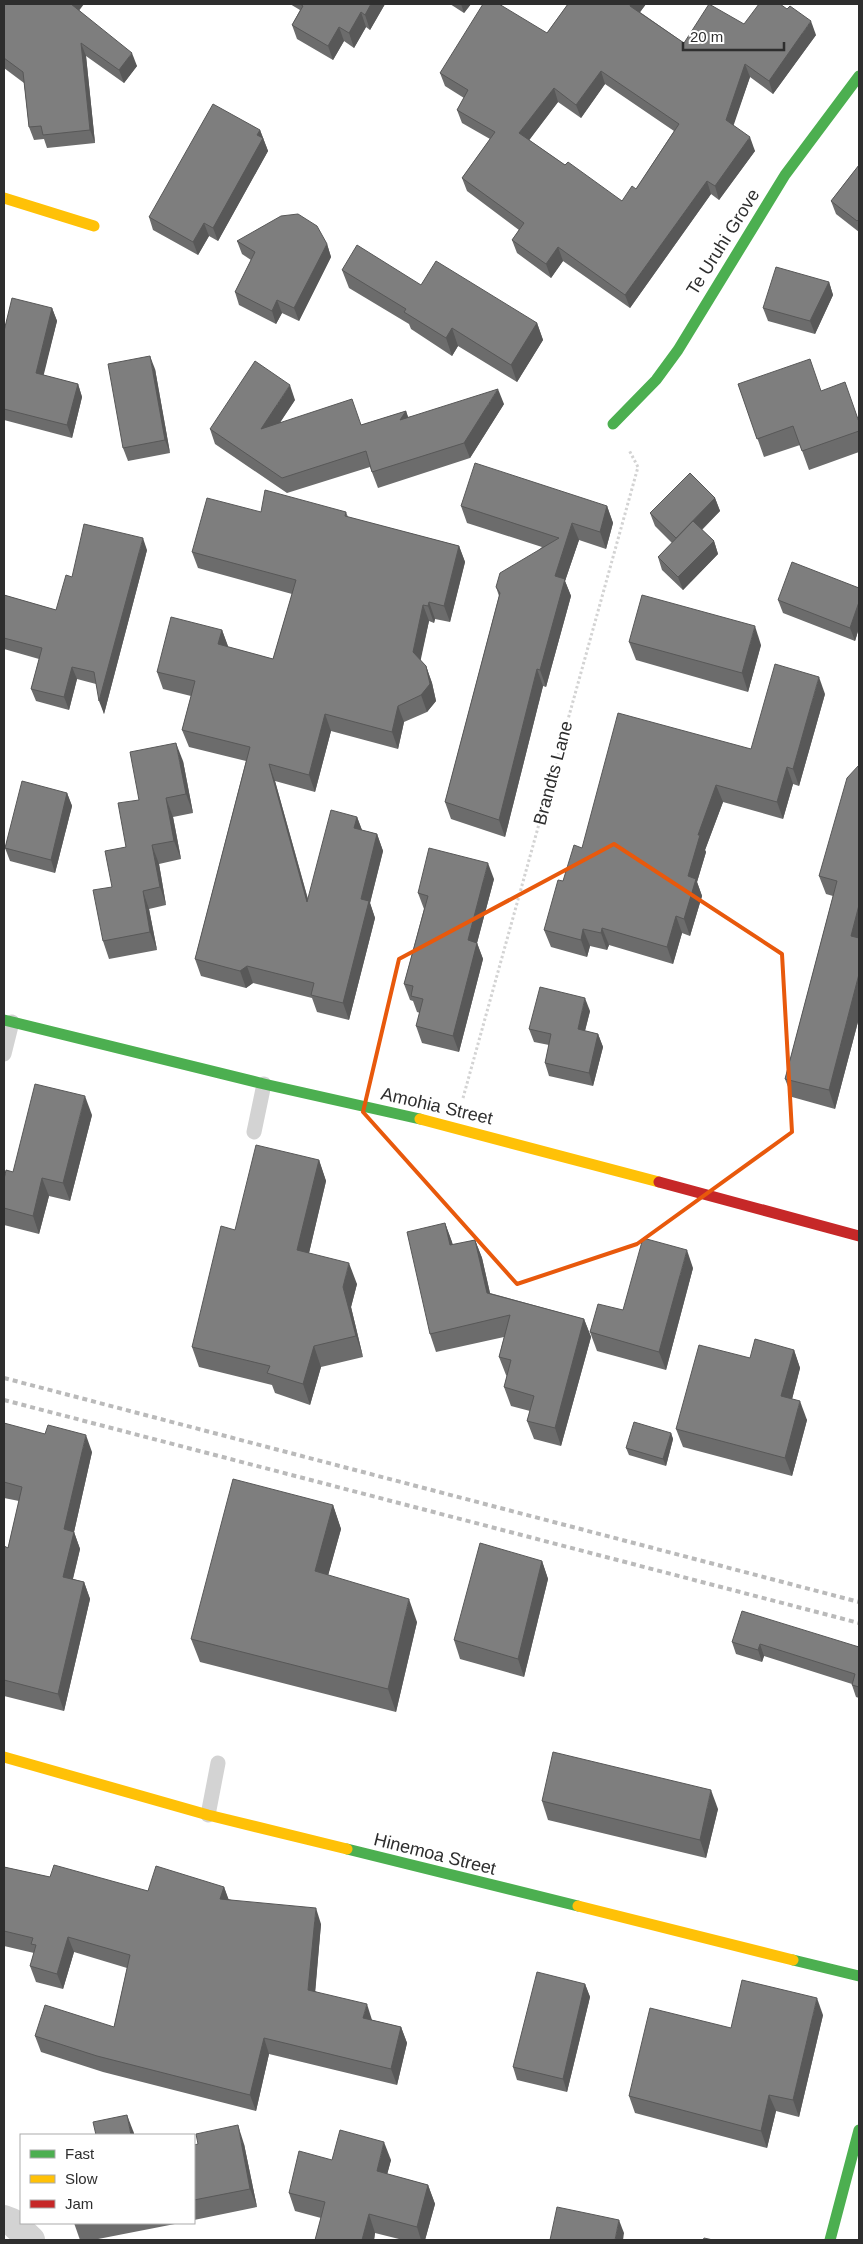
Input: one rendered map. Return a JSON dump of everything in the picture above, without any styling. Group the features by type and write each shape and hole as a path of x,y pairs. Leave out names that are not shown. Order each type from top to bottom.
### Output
{"street":[{"name":"Te Uruhi Grove","path":"613,424 656,380 678,350 785,175 859,76"},
{"path":"4,198 94,226"},
{"name":"Amohia Street","path":"8,1021 264,1084 455,1127 859,1236"},
{"name":"Hinemoa Street","path":"4,1757 208,1815 859,1976"},
{"path":"830,2240 859,2130"},
{"path":"4,2219 12,2222 31,2240"}],"lane":[{"path":"4,1054 8,1021"},
{"path":"254,1132 264,1084"},
{"path":"208,1815 218,1763"}],"path":[{"name":"Brandts Lane","path":"455,1127 638,467 613,424"}],"highlighted area":[{"path":"614,844 782,954 792,1132 637,1244 517,1284 363,1112 399,959"}],"building":[{"path":"4,4 71,4 132,53 119,70 81,43 90,130 43,135 41,126 29,127 23,72 4,58"},
{"path":"300,4 371,4 365,15 361,12 349,33 339,27 328,46 292,25 303,6"},
{"path":"483,4 499,4 547,33 568,4 631,4 630,6 684,43 709,4 744,24 759,4 780,4 787,9 790,6 811,21 769,81 745,64 726,120 750,137 715,186 707,181 625,295 558,247 546,264 512,240 524,223 462,178 495,132 457,110 468,90 440,73","holes":["601,71 679,124 636,189 632,186 622,201 568,162 565,165 519,133 554,88 576,105"]},
{"path":"213,104 260,130 257,135 263,138 213,228 204,223 193,242 149,217"},
{"path":"859,165 859,219 857,221 831,201"},
{"path":"298,214 317,226 327,244 294,308 277,300 272,311 235,292 255,252 237,241 281,216"},
{"path":"357,245 421,285 436,261 537,323 511,365 452,328 446,338 404,312 406,309 342,270"},
{"path":"776,267 829,282 810,321 763,308"},
{"path":"12,298 52,308 36,373 78,384 67,425 4,409 4,331"},
{"path":"150,356 165,440 123,448 108,364"},
{"path":"810,359 821,391 845,382 859,422 859,431 802,451 793,426 757,439 738,384"},
{"path":"255,361 290,385 261,429 352,399 361,425 406,411 400,420 498,389 464,443 372,472 366,451 282,478 210,429"},
{"path":"475,463 607,506 600,532 572,523 555,576 565,579 540,670 537,669 499,820 445,802 500,593 496,587 500,573 559,538 461,506"},
{"path":"690,473 715,498 676,538 650,513"},
{"path":"265,490 346,512 345,516 459,546 444,606 429,602 428,606 423,605 413,652 426,666 430,684 421,695 398,706 392,732 325,714 309,775 269,764 307,902 331,810 357,817 354,828 377,834 361,899 369,901 343,1003 311,995 314,983 247,966 240,971 195,959 250,747 182,730 195,681 157,672 171,617 222,630 218,644 273,659 296,580 192,552 207,498 261,512"},
{"path":"693,521 714,541 678,577 658,557"},
{"path":"84,524 143,538 99,701 94,672 72,667 64,697 31,689 42,648 4,638 4,595 56,610 66,575 72,577"},
{"path":"792,562 859,588 859,602 850,628 778,600"},
{"path":"642,595 755,626 742,673 629,642"},
{"path":"775,664 819,677 793,769 787,767 777,802 716,785 698,835 700,835 688,876 696,879 684,919 676,916 667,947 602,928 601,933 583,929 581,940 544,930 558,880 563,881 574,845 582,848 618,713 751,749"},
{"path":"176,743 186,794 166,798 174,841 152,845 160,887 143,891 150,932 103,941 93,890 112,887 105,851 126,847 118,803 139,800 130,752"},
{"path":"859,765 859,905 851,936 859,938 859,974 829,1090 785,1079 837,881 819,876 847,778"},
{"path":"22,781 67,793 51,860 5,848"},
{"path":"429,848 488,863 468,940 477,943 453,1036 416,1026 423,999 411,996 413,986 404,984 428,896 418,893"},
{"path":"540,987 585,998 578,1029 598,1034 589,1073 545,1063 551,1034 529,1029"},
{"path":"35,1084 85,1096 63,1183 42,1178 33,1216 4,1208 4,1179 6,1170 13,1172"},
{"path":"256,1145 319,1160 297,1250 349,1263 343,1287 356,1336 314,1346 303,1384 267,1373 270,1366 192,1347 221,1226 235,1230"},
{"path":"445,1223 450,1245 475,1240 487,1293 584,1319 555,1428 527,1421 534,1396 504,1387 511,1360 499,1357 510,1315 430,1334 407,1232"},
{"path":"643,1238 687,1250 659,1352 590,1332 598,1304 623,1310"},
{"path":"755,1339 794,1350 781,1396 800,1401 785,1458 676,1429 699,1345 750,1358"},
{"path":"634,1422 671,1433 663,1459 626,1448"},
{"path":"4,1423 45,1434 48,1425 86,1435 64,1529 74,1532 63,1577 84,1582 58,1694 4,1680 4,1546 8,1548 22,1487 4,1482"},
{"path":"233,1479 333,1505 315,1571 409,1599 388,1689 191,1639"},
{"path":"480,1543 542,1561 518,1659 454,1640"},
{"path":"742,1611 859,1647 859,1687 852,1685 855,1674 760,1644 758,1650 732,1642"},
{"path":"553,1752 711,1790 700,1840 542,1801"},
{"path":"54,1865 148,1891 156,1866 224,1887 220,1899 316,1908 308,1990 367,2004 363,2018 401,2027 391,2069 264,2038 250,2095 97,2056 35,2036 45,2005 114,2027 130,1955 68,1937 57,1974 30,1966 36,1945 31,1944 33,1938 4,1931 4,1867 50,1877"},
{"path":"537,1972 585,1984 563,2079 513,2067"},
{"path":"742,1980 817,1998 793,2100 769,2095 761,2131 629,2096 650,2008 731,2028"},
{"path":"127,2115 131,2134 96,2134 93,2122"},
{"path":"238,2125 250,2189 195,2200 195,2145 198,2144 196,2134"},
{"path":"340,2130 384,2142 377,2171 428,2185 417,2227 369,2214 362,2240 315,2240 325,2202 289,2193 299,2151 332,2160"},
{"path":"557,2207 619,2220 615,2240 550,2240"}],"railway":[{"path":"4,1378 859,1602"},
{"path":"4,1400 859,1623"}],"traffic: fast":[{"path":"613,424 656,380 678,350 785,175 859,76"},
{"path":"4,1020 264,1084 420,1119"},
{"path":"347,1849 578,1906"},
{"path":"793,1960 859,1976"},
{"path":"830,2240 859,2130"}],"traffic: slow":[{"path":"4,198 94,226"},
{"path":"420,1119 659,1182"},
{"path":"4,1757 208,1815 347,1849"},
{"path":"578,1906 793,1960"}],"traffic: jam":[{"path":"659,1182 859,1236"}]}
